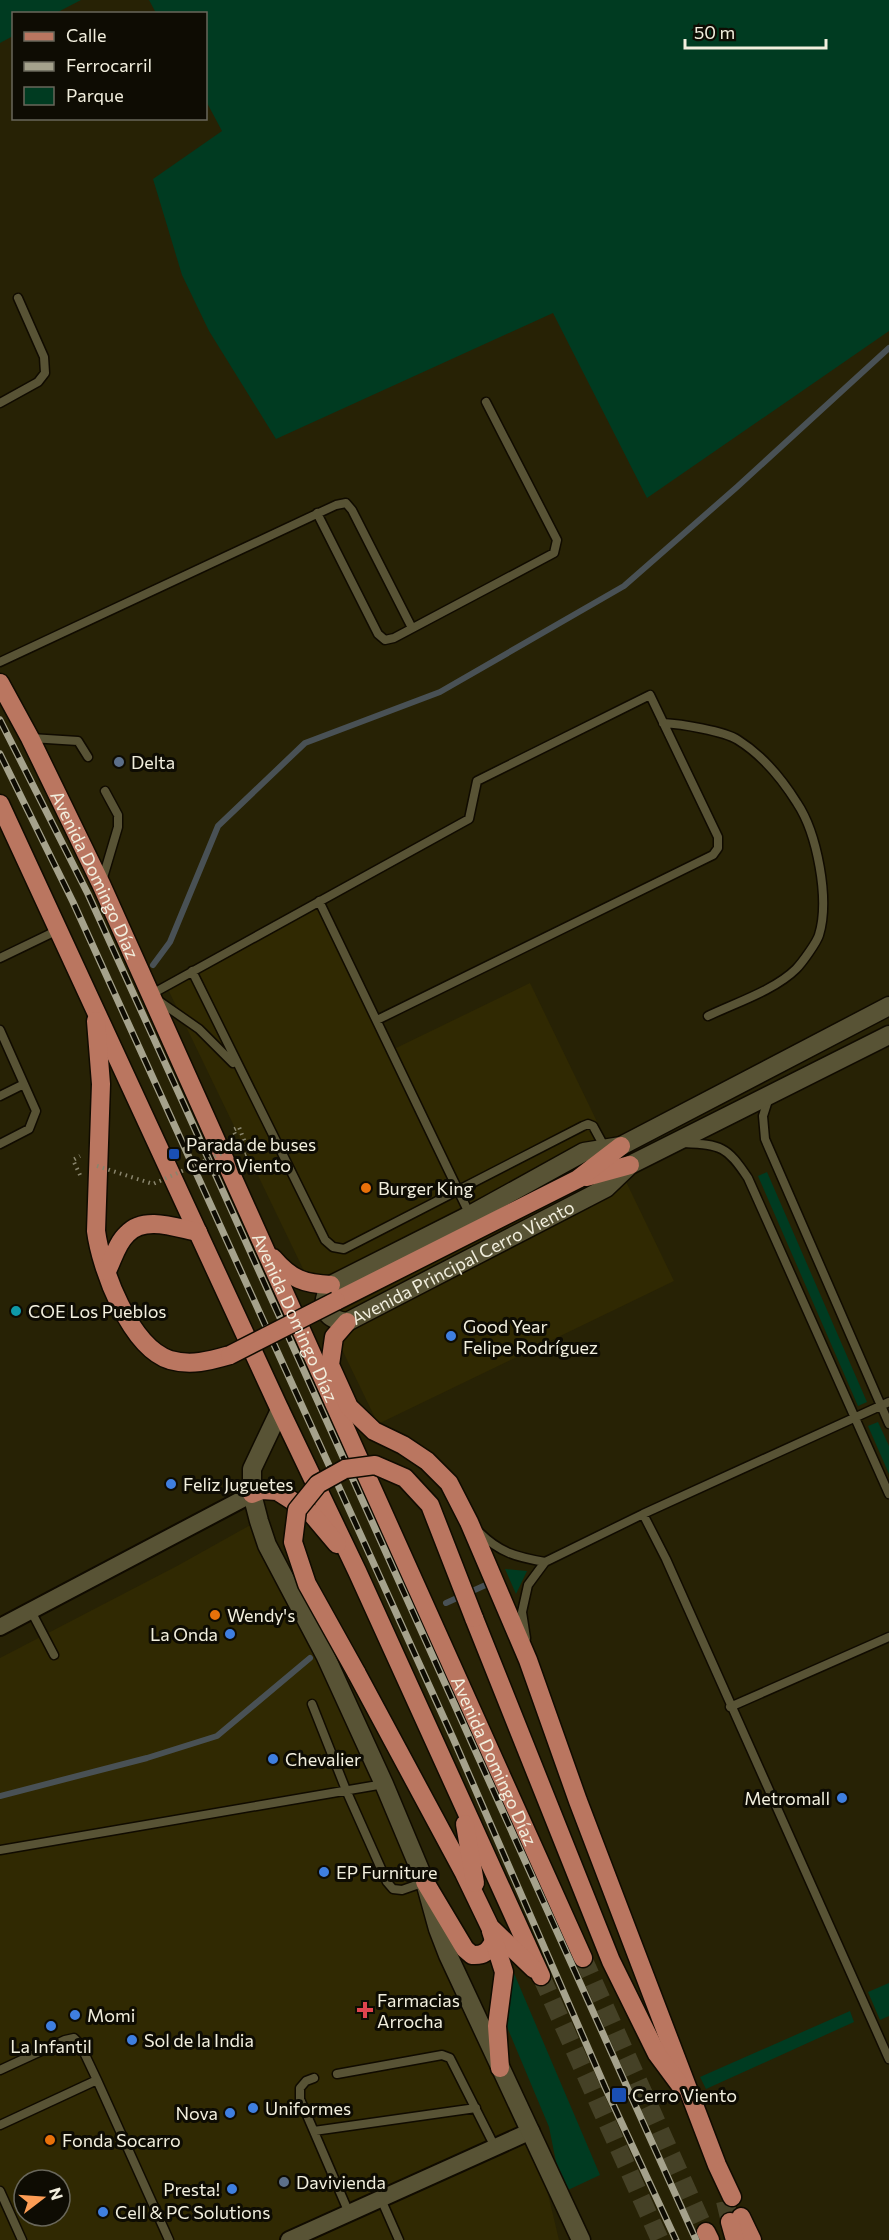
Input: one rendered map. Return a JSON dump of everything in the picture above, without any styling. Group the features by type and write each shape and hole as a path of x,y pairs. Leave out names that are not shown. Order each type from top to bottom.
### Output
{"main road":[{"name":"Avenida Domingo Díaz","path":"0,683 30,738 101,884 583,1958"},
{"path":"0,804 280,1410 357,1571 541,1976 492,1934"},
{"path":"96,1010 101,1084 96,1231 98,1249 115,1297 132,1325 147,1344 168,1359 187,1363 206,1362 230,1355 334,1293 578,1179 630,1165"},
{"path":"578,1179 613,1147"},
{"path":"107,1271 118,1246 128,1232 145,1225 160,1224 198,1232"},
{"path":"261,1243 286,1273 350,1407 374,1431 403,1444 427,1461 449,1484 469,1522 528,1660 578,1801 728,2199"},
{"path":"286,1273 334,1293"},
{"path":"330,1365 334,1337 347,1322"},
{"path":"500,2068 497,2026 504,1972 492,1934 479,1904 307,1584 293,1542 297,1510 318,1484 345,1469 375,1465 405,1478 430,1505 611,1961 657,2054 693,2103"},
{"path":"252,1494 262,1490 277,1491 310,1512 357,1571"},
{"path":"461,1799 479,1904"},
{"path":"425,1882 465,1949 472,1955 484,1954 489,1950 492,1934"},
{"path":"735,2240 736,2220 752,2240"}],"street":[{"name":"Avenida Principal Cerro Viento","path":"889,1006 613,1147 584,1152 334,1293 323,1301 325,1310 332,1318 347,1322 606,1188 630,1165 889,1035"},
{"path":"280,1410 252,1469 252,1494 267,1545 325,1655 384,1784 425,1882 448,1955 581,2240"},
{"path":"0,1627 252,1494"},
{"path":"289,2240 531,2130"}],"lane":[{"path":"0,403 38,382 45,373 44,357 18,298"},
{"path":"317,513 378,634 385,640 394,638 554,554 557,540 486,402"},
{"path":"0,662 317,513 346,503 352,510 412,628"},
{"path":"149,995 469,819 477,781 650,694 718,837 718,848 713,855 377,1020"},
{"path":"663,723 685,724 737,739 772,769 798,805 817,851 823,896 819,936 796,969 769,988 708,1016"},
{"path":"30,738 78,741 88,757"},
{"path":"101,884 118,827 118,815 105,791"},
{"path":"319,901 470,1215"},
{"path":"0,958 58,930"},
{"path":"192,971 325,1240 333,1247 344,1249 588,1124 593,1126 613,1147"},
{"path":"149,995 175,1010 200,1029 242,1072"},
{"path":"0,1030 3,1044 36,1111 29,1129 0,1144"},
{"path":"0,1096 24,1084"},
{"path":"770,1095 763,1116 765,1139 885,1404 889,1424"},
{"path":"677,1143 710,1145 733,1155 748,1178 889,1494"},
{"path":"528,1660 522,1612 528,1585 545,1562 644,1514 885,1404"},
{"path":"644,1514 889,2059"},
{"path":"469,1522 492,1545 514,1556 545,1562"},
{"path":"31,1611 54,1655"},
{"path":"730,1707 889,1637"},
{"path":"312,1704 346,1790 387,1882 393,1889 402,1890 425,1882"},
{"path":"0,1851 384,1784"},
{"path":"0,2070 65,2040 74,2038 80,2044 169,2240"},
{"path":"337,2074 442,2055 450,2058 495,2147"},
{"path":"314,2078 306,2081 300,2088 300,2099 349,2213"},
{"path":"0,2125 97,2080"},
{"path":"314,2131 476,2108"},
{"path":"0,2191 22,2240"},
{"path":"381,2199 399,2240"}],"path":[{"path":"97,1166 153,1184 240,1145 233,1130 238,1127 247,1147"}],"shaded area":[{"path":"321,905 392,1050 530,983 674,1281 378,1424 164,981"},
{"path":"254,1523 384,1784 532,2127 559,2240 0,2240 0,1658 177,1566"}],"green space":[{"path":"0,0 81,0 58,12 12,12 12,37 0,43"},
{"path":"149,0 889,0 889,331 647,498 553,313 276,439 209,331 182,275 153,179 222,131 207,103 207,12 155,12"},
{"path":"767,1172 867,1402 858,1406 758,1176"},
{"path":"878,1422 889,1446 889,1474 868,1426"},
{"path":"505,1569 527,1571 516,1594"},
{"path":"513,1971 600,2175 568,2190 556,2162 549,2127 505,2022"},
{"path":"889,1983 889,2016 880,2020 868,1992"},
{"path":"850,2011 854,2022 706,2089 700,2077"}],"waterway":[{"path":"153,965 170,942 218,826 305,743 440,692 624,586 737,487 889,348"},
{"path":"446,1603 490,1583"},
{"path":"0,1796 147,1758 217,1736 310,1658"}],"tunnel":[{"path":"583,1958 706,2232"},
{"path":"541,1976 660,2240"},
{"path":"725,2201 730,2222"}],"railway":[{"path":"0,720 88,894 696,2240"},
{"path":"0,754 73,902 453,1738 605,2087 676,2240"}],"place":[{"name":"Delta","path":"119,762"},
{"name":"Parada de buses Cerro Viento","path":"174,1154"},
{"name":"Burger King","path":"366,1188"},
{"name":"COE Los Pueblos","path":"16,1311"},
{"name":"Good Year Felipe Rodríguez","path":"451,1336"},
{"name":"Feliz Juguetes","path":"171,1484"},
{"name":"Wendy's","path":"215,1615"},
{"name":"La Onda","path":"230,1634"},
{"name":"Chevalier","path":"273,1759"},
{"name":"Metromall","path":"842,1798"},
{"name":"EP Furniture","path":"324,1872"},
{"name":"Farmacias Arrocha","path":"365,2010"},
{"name":"Momi","path":"75,2015"},
{"name":"La Infantil","path":"51,2026"},
{"name":"Sol de la India","path":"132,2040"},
{"name":"Cerro Viento","path":"619,2095"},
{"name":"Uniformes","path":"253,2108"},
{"name":"Nova","path":"230,2113"},
{"name":"Fonda Socarro","path":"50,2140"},
{"name":"Davivienda","path":"284,2182"},
{"name":"Presta!","path":"232,2189"},
{"name":"Cell & PC Solutions","path":"103,2212"}]}
